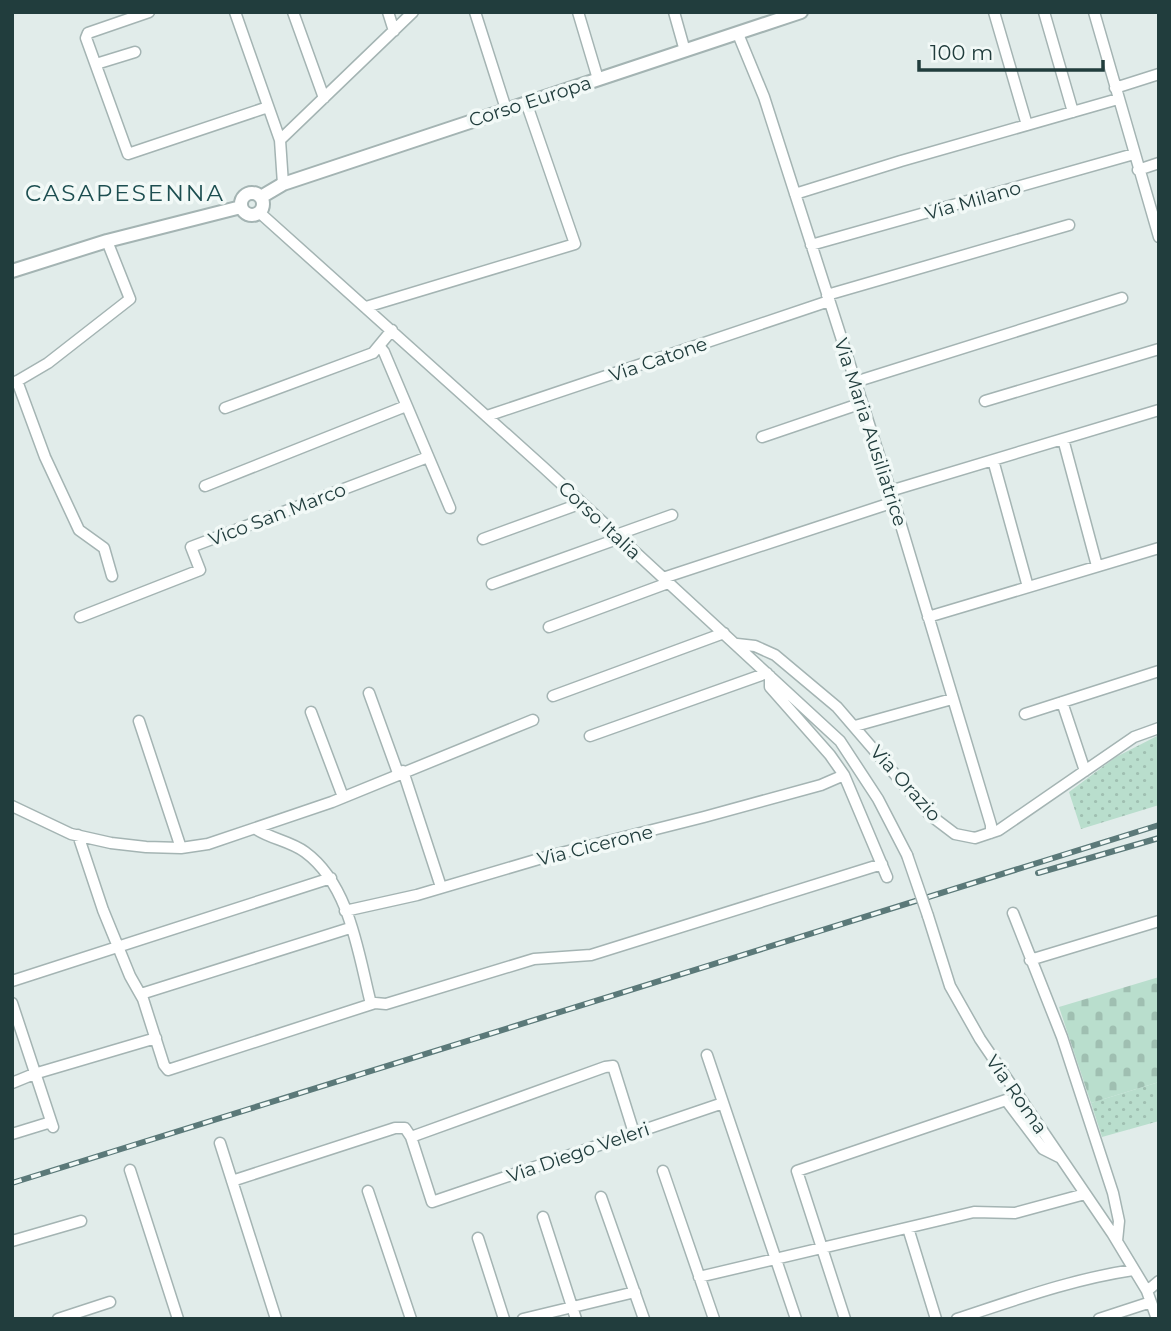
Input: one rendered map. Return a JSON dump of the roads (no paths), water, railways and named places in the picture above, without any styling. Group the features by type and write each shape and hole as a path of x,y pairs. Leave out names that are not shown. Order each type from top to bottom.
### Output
{"street":[{"path":"149,12 88,33 86,38 128,154 268,107"},
{"path":"235,12 280,140 283,184"},
{"path":"293,12 324,98"},
{"path":"388,12 394,31"},
{"path":"280,140 413,12"},
{"path":"475,12 506,109"},
{"path":"578,12 598,79"},
{"path":"674,12 685,51"},
{"name":"Corso Europa","path":"261,197 283,184 738,34 766,18 801,12"},
{"path":"994,12 1027,125"},
{"path":"1044,12 1073,112"},
{"path":"1094,12 1159,237"},
{"name":"Via Maria Ausiliatrice","path":"738,34 764,97 894,502 991,833"},
{"path":"96,64 135,52"},
{"path":"1115,88 1159,74"},
{"path":"795,194 1118,99"},
{"path":"366,307 575,244 526,102"},
{"name":"Via Milano","path":"811,245 1134,154"},
{"path":"1139,170 1159,163"},
{"path":"255,193 261,197 264,206 260,213 249,215 241,207 247,194 255,193"},
{"path":"12,271 107,241 241,207"},
{"name":"Corso Italia","path":"260,213 487,416 840,741 878,799 907,855"},
{"name":"Via Catone","path":"487,416 828,298 1069,225"},
{"path":"107,241 130,299 48,363 15,382 45,457 79,530 103,548 113,576"},
{"path":"855,382 1122,298"},
{"path":"225,408 373,353 392,330"},
{"path":"379,346 450,508"},
{"path":"985,401 1159,349"},
{"path":"762,437 862,403"},
{"path":"205,486 406,406"},
{"path":"890,491 1159,410"},
{"path":"1063,439 1097,566"},
{"name":"Vico San Marco","path":"80,617 200,570 191,547 428,457"},
{"path":"993,460 1028,587"},
{"path":"548,627 666,581 894,502"},
{"path":"483,539 582,503"},
{"path":"492,584 672,515"},
{"path":"928,617 1159,548"},
{"path":"553,696 724,633"},
{"name":"Via Orazio","path":"737,644 755,646 775,655 837,707 930,815 955,834 975,838 991,833"},
{"path":"1025,714 1159,671"},
{"path":"590,736 769,674 770,687 830,755 844,775 887,877"},
{"path":"369,692 401,772 441,887"},
{"path":"855,726 952,699"},
{"path":"1062,702 1085,771"},
{"path":"311,712 343,797"},
{"path":"12,806 78,835 111,843 181,848 208,844 256,830 343,797 533,720"},
{"path":"139,721 181,848"},
{"path":"991,833 1134,737 1159,727"},
{"name":"Via Cicerone","path":"345,911 417,895 549,856 704,817 821,785 844,775"},
{"path":"256,830 302,850 331,878 345,911 371,1004"},
{"path":"78,835 90,877 130,976 141,994 168,1070 371,1004 386,1004 534,959 591,955 881,864"},
{"name":"Via Roma","path":"907,855 950,986 962,1010 1117,1243 1147,1291 1157,1319"},
{"path":"12,981 331,878"},
{"path":"1013,913 1062,1037 1113,1193 1119,1221 1117,1243"},
{"path":"1030,960 1159,921"},
{"path":"141,994 350,928"},
{"path":"12,1003 52,1125 12,1134"},
{"path":"12,1083 156,1038"},
{"path":"707,1055 796,1319"},
{"path":"232,1181 395,1128 408,1133 613,1066 634,1133"},
{"path":"845,1319 797,1171 1006,1100 1043,1149 1062,1158"},
{"name":"Via Diego Veleri","path":"408,1133 432,1202 723,1103"},
{"path":"220,1143 276,1319"},
{"path":"130,1171 178,1319"},
{"path":"663,1171 714,1319"},
{"path":"369,1191 411,1319"},
{"path":"699,1277 974,1212 1016,1213 1085,1194"},
{"path":"601,1197 644,1319"},
{"path":"543,1217 576,1319"},
{"path":"12,1241 81,1221"},
{"path":"908,1228 936,1319"},
{"path":"478,1238 504,1319"},
{"path":"957,1319 1060,1285 1133,1270"},
{"path":"1147,1291 1159,1281"},
{"path":"523,1319 635,1292"},
{"path":"58,1319 110,1302"},
{"path":"1099,1319 1151,1302"}],"railway":[{"path":"12,1183 1159,825"},
{"path":"1038,873 1159,838"}],"district":[{"name":"CASAPESENNA","path":"125,193"}]}
